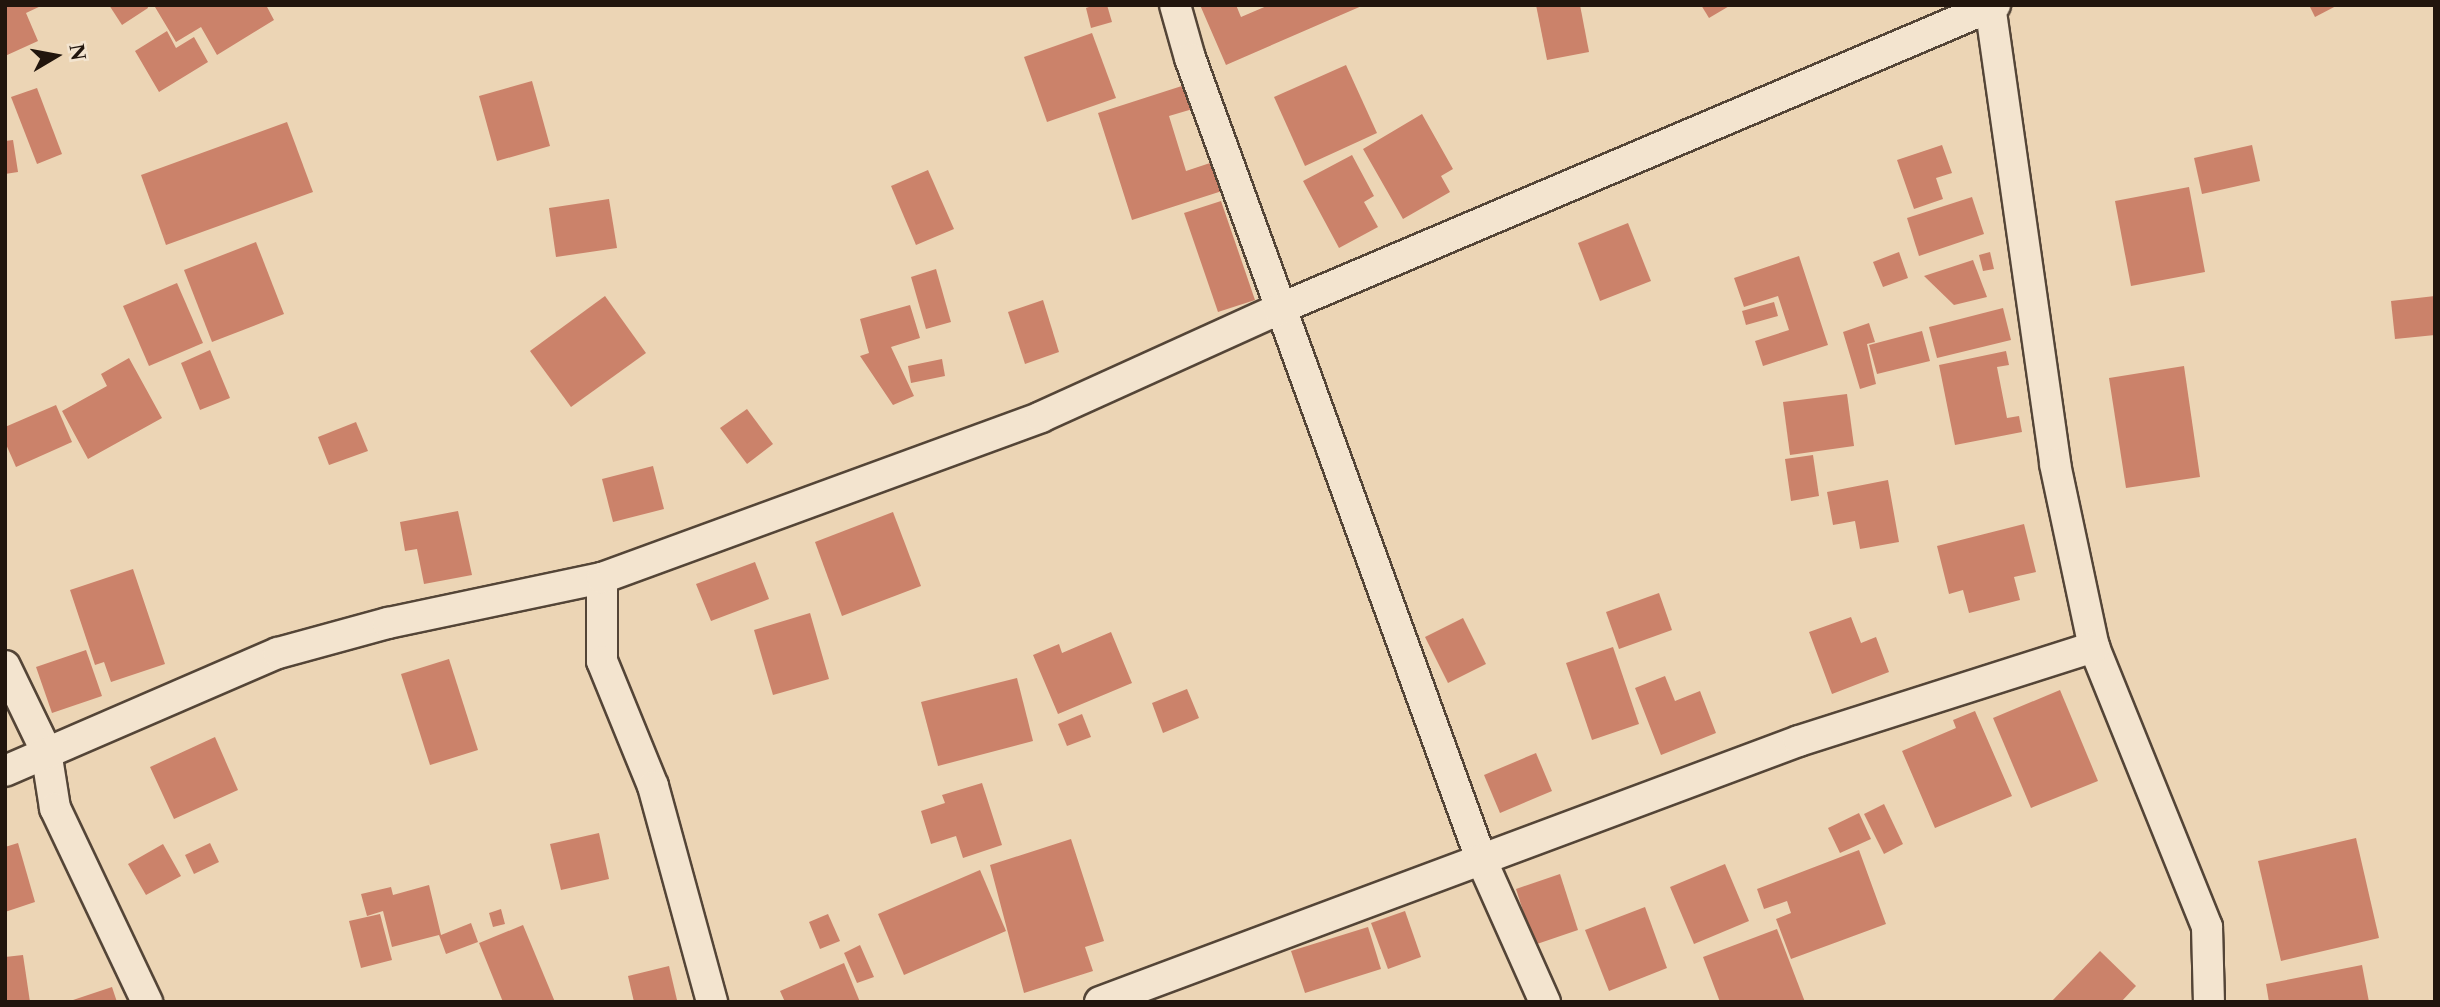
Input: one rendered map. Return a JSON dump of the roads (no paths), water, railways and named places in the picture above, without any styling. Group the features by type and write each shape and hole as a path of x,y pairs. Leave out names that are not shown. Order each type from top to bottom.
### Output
{"street":[{"path":"1175,5 1189,58 1481,859 1545,1002"},
{"path":"5,771 278,653 388,623 602,578 1041,416 1279,309 1992,6 2055,464 2094,647 2207,927 2209,1002"},
{"path":"602,578 602,660 653,786 712,1002"},
{"path":"1100,1002 1799,741 2094,647"},
{"path":"5,666 46,751 55,808 147,1002"}]}
